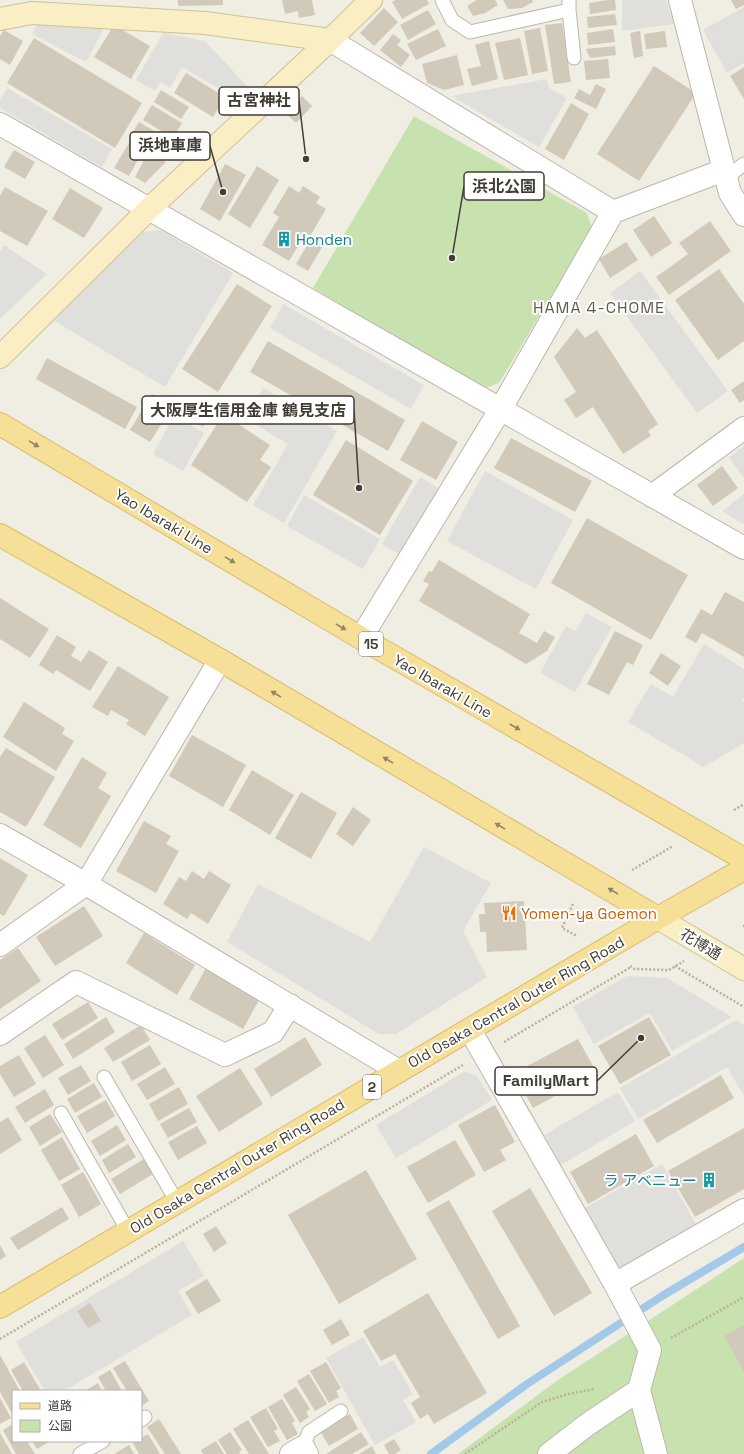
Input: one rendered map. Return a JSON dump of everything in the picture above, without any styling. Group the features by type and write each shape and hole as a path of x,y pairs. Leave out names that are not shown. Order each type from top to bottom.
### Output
{"main road":[{"name":"Yao Ibaraki Line","path":"0,424 361,638 744,859"},
{"path":"0,535 220,660 658,918"},
{"name":"Old Osaka Central Outer Ring Road","path":"0,1307 399,1070 744,869"}],"street":[{"path":"0,357 149,209 371,0"},
{"path":"680,0 731,171 730,193 744,215"},
{"path":"0,19 32,13 197,23 330,40 613,212"},
{"path":"0,124 744,548"},
{"path":"361,638 500,410 613,212 731,171"},
{"path":"652,496 744,428"},
{"path":"0,945 86,884 220,660"},
{"path":"0,835 86,884 399,1070"},
{"name":"花博通","path":"658,918 744,969"},
{"path":"0,1034 76,982 224,1056 273,1032 290,1006"},
{"path":"470,1030 646,1342 639,1390 656,1454"},
{"path":"618,1291 744,1210"},
{"path":"549,1454 588,1424 639,1390"}],"lane":[{"path":"442,0 452,20 470,32 569,5 574,58"},
{"path":"104,1077 177,1202"},
{"path":"61,1113 128,1231"},
{"path":"300,1452 309,1432 341,1411"},
{"path":"80,1454 101,1442"}],"path":[{"path":"734,810 744,804"},
{"path":"632,870 676,844"},
{"path":"573,904 562,928 578,937"},
{"path":"624,963 635,969 669,970 684,961"},
{"path":"675,966 744,1007"},
{"path":"0,1339 631,967"},
{"path":"646,1342 744,1297"},
{"path":"465,1454 542,1402 568,1394 598,1388"}],"green space":[{"path":"414,116 587,213 592,228 499,383 482,389 313,288"},
{"path":"744,1258 744,1454 458,1454 558,1380"}],"shaded area":[{"path":"622,0 666,0 674,24 622,31"},
{"path":"744,7 744,63 727,73 703,30"},
{"path":"38,22 106,24 86,62 32,34"},
{"path":"163,33 205,41 247,86 235,98 182,67 170,88 160,82 155,91 136,80"},
{"path":"547,79 549,88 567,98 539,147 451,96"},
{"path":"7,88 112,149 102,167 0,108 0,100"},
{"path":"161,230 233,273 165,387 53,320 143,232"},
{"path":"4,245 47,274 0,319 0,251"},
{"path":"640,271 728,391 697,413 610,293"},
{"path":"283,304 424,385 411,409 270,328"},
{"path":"263,388 337,431 284,523 253,505 288,444 246,419"},
{"path":"174,416 204,433 183,471 153,454"},
{"path":"744,446 744,478 729,457"},
{"path":"485,471 573,520 536,589 447,541"},
{"path":"420,477 440,489 402,556 382,544"},
{"path":"744,494 744,523 742,524 722,511"},
{"path":"304,495 380,539 363,569 287,526"},
{"path":"586,613 612,627 575,692 540,673 566,626 576,631"},
{"path":"704,644 744,669 744,697 742,701 744,702 744,743 704,767 628,722 651,684 673,697"},
{"path":"424,847 491,883 463,931 487,977 396,1034 379,1034 227,942 258,884 370,942"},
{"path":"627,976 667,978 732,1017 672,1051 650,1013 594,1044 573,1007"},
{"path":"736,1020 744,1025 744,1096 727,1067 638,1119 620,1088"},
{"path":"465,1071 477,1076 492,1100 396,1158 376,1125"},
{"path":"618,1092 635,1121 561,1165 544,1135"},
{"path":"662,1164 698,1228 626,1270 615,1266 583,1209"},
{"path":"183,1241 204,1276 178,1291 192,1315 66,1390 44,1390 16,1342"},
{"path":"363,1337 380,1367 393,1360 413,1394 403,1400 416,1422 375,1445 326,1358"}],"building":[{"path":"178,0 223,0 223,5 178,6"},
{"path":"282,0 312,0 315,15 299,18 298,11 285,14"},
{"path":"395,0 427,0 429,4 402,19 392,2"},
{"path":"477,0 495,0 498,5 485,13 473,16 467,6"},
{"path":"503,0 532,0 533,2 522,8 508,9"},
{"path":"615,0 616,10 590,14 589,3"},
{"path":"731,0 744,0 744,5 736,9"},
{"path":"384,8 398,22 374,46 360,33"},
{"path":"428,10 436,24 408,40 400,25"},
{"path":"615,14 617,25 588,28 587,17"},
{"path":"562,23 571,82 554,84 545,25"},
{"path":"114,25 150,46 131,79 94,57"},
{"path":"540,28 548,71 532,74 524,31"},
{"path":"438,29 446,46 416,60 407,44"},
{"path":"613,29 615,42 588,45 587,33"},
{"path":"4,30 23,41 10,65 0,59 0,36"},
{"path":"640,31 643,56 634,58 630,33"},
{"path":"665,31 667,47 646,49 644,34"},
{"path":"393,34 401,40 397,45 410,55 401,67 380,50"},
{"path":"34,38 142,103 115,148 7,83"},
{"path":"520,38 528,75 504,80 495,43"},
{"path":"489,41 498,79 472,86 467,69 481,66 475,45"},
{"path":"615,46 616,55 590,58 586,49"},
{"path":"457,55 464,85 444,90 427,83 422,64"},
{"path":"608,59 610,78 586,80 584,61"},
{"path":"654,66 696,93 639,181 597,154"},
{"path":"744,67 744,99 730,76"},
{"path":"186,73 225,97 213,117 174,93"},
{"path":"596,84 606,89 596,109 574,98 579,89 590,95"},
{"path":"161,90 189,107 181,119 154,102"},
{"path":"302,96 312,106 296,123 285,113"},
{"path":"571,103 589,114 564,160 545,149"},
{"path":"152,105 182,123 173,138 143,120"},
{"path":"139,122 173,142 165,155 131,135"},
{"path":"130,141 144,149 129,176 114,168"},
{"path":"14,150 35,162 25,179 4,167"},
{"path":"149,151 166,162 145,183 135,177"},
{"path":"225,164 246,175 220,221 200,209"},
{"path":"257,166 279,180 250,228 228,214"},
{"path":"289,186 299,193 303,186 320,197 316,203 326,209 310,236 306,233 289,261 262,245 279,217 273,213"},
{"path":"5,187 48,211 27,246 0,231 0,196"},
{"path":"70,188 103,208 84,238 52,219"},
{"path":"654,216 672,243 651,257 633,230"},
{"path":"710,221 731,251 669,295 656,277 688,254 679,243"},
{"path":"313,235 325,242 308,271 296,264"},
{"path":"626,242 638,260 610,278 599,259"},
{"path":"719,269 744,304 744,341 718,360 675,300"},
{"path":"237,284 272,306 218,392 182,369"},
{"path":"577,328 585,338 597,330 658,424 648,431 651,436 623,454 593,407 576,418 564,400 576,392 554,357"},
{"path":"268,341 405,420 388,451 250,372"},
{"path":"47,358 137,407 125,429 36,379"},
{"path":"744,381 744,400 740,403 731,390"},
{"path":"152,394 172,407 150,442 130,430"},
{"path":"184,396 211,413 203,427 175,410"},
{"path":"233,399 248,408 238,424 270,445 260,460 271,467 247,502 191,465"},
{"path":"422,421 458,442 436,480 400,460"},
{"path":"511,438 592,481 575,512 494,468"},
{"path":"346,440 413,481 380,535 313,495"},
{"path":"722,466 738,488 713,506 697,485"},
{"path":"587,518 688,575 651,640 551,583"},
{"path":"439,560 530,614 519,633 537,643 544,631 555,637 547,651 526,664 419,601 429,584 423,581 429,571 432,572"},
{"path":"725,592 744,602 744,657 702,633 696,643 685,637 701,609 712,615"},
{"path":"0,598 49,629 30,658 0,639"},
{"path":"615,631 643,645 633,665 627,662 609,695 587,684"},
{"path":"57,635 76,647 71,656 81,662 89,650 108,662 90,691 56,670 53,674 39,665"},
{"path":"661,653 681,666 668,686 649,673"},
{"path":"118,666 169,697 145,736 126,724 129,720 111,710 108,716 92,707"},
{"path":"24,702 65,728 62,734 74,741 56,771 3,737"},
{"path":"192,735 246,765 223,807 169,776"},
{"path":"6,748 55,777 26,827 0,812 0,757"},
{"path":"82,757 107,773 98,788 111,796 81,848 43,825"},
{"path":"252,770 294,795 270,835 229,810"},
{"path":"301,792 337,813 311,859 275,838"},
{"path":"353,807 371,820 353,846 336,834"},
{"path":"144,821 171,836 166,844 179,851 156,893 116,871"},
{"path":"0,858 28,875 4,916 0,914"},
{"path":"192,871 204,879 209,871 231,885 208,924 191,913 187,919 163,904 179,877 186,881"},
{"path":"524,901 527,950 487,952 486,932 480,932 479,914 485,914 484,903"},
{"path":"84,906 103,936 55,966 36,937"},
{"path":"144,933 195,965 177,995 126,963"},
{"path":"18,948 41,981 0,1009 0,960"},
{"path":"206,968 260,998 243,1029 189,999"},
{"path":"88,1002 98,1018 62,1040 52,1024"},
{"path":"106,1017 115,1032 73,1059 64,1044"},
{"path":"649,1017 671,1055 620,1084 598,1046"},
{"path":"141,1025 150,1040 113,1062 104,1048"},
{"path":"45,1035 64,1065 43,1078 24,1048"},
{"path":"305,1037 322,1065 271,1097 254,1069"},
{"path":"578,1039 597,1073 533,1108 514,1073"},
{"path":"150,1045 161,1064 132,1081 121,1062"},
{"path":"19,1055 36,1084 14,1097 0,1074 0,1066"},
{"path":"81,1065 91,1081 68,1095 58,1078"},
{"path":"165,1067 175,1084 147,1100 137,1084"},
{"path":"240,1068 263,1104 219,1132 196,1096"},
{"path":"721,1075 734,1098 657,1143 643,1120"},
{"path":"94,1083 102,1097 75,1113 67,1099"},
{"path":"179,1087 188,1104 158,1121 149,1104"},
{"path":"45,1089 54,1105 25,1123 15,1107"},
{"path":"106,1100 115,1116 87,1133 77,1116"},
{"path":"495,1105 515,1142 500,1150 506,1160 484,1172 458,1125"},
{"path":"189,1108 197,1122 168,1138 160,1124"},
{"path":"50,1114 62,1132 40,1146 29,1127"},
{"path":"8,1117 22,1140 0,1154 0,1122"},
{"path":"117,1125 126,1140 100,1156 91,1141"},
{"path":"197,1126 207,1143 178,1160 168,1142"},
{"name":"ラ アベニュー","path":"744,1128 744,1189 695,1217 668,1171"},
{"path":"636,1134 654,1166 588,1204 570,1172"},
{"path":"62,1137 80,1169 59,1181 41,1150"},
{"path":"455,1140 476,1175 428,1203 407,1167"},
{"path":"128,1144 136,1157 109,1173 102,1160"},
{"path":"144,1159 153,1174 120,1194 111,1179"},
{"path":"366,1170 417,1259 339,1304 288,1215"},
{"path":"83,1172 101,1204 79,1217 61,1185"},
{"path":"530,1188 592,1293 554,1316 492,1211"},
{"path":"449,1200 520,1326 498,1339 426,1213"},
{"path":"62,1207 69,1219 18,1250 10,1238"},
{"path":"216,1226 227,1243 214,1252 203,1234"},
{"path":"0,1245 6,1256 0,1260"},
{"path":"207,1279 221,1301 198,1314 185,1292"},
{"path":"428,1293 487,1393 434,1424 428,1414 420,1419 411,1403 420,1397 395,1354 381,1361 363,1331"},
{"path":"90,1303 101,1321 88,1328 77,1311"},
{"path":"341,1319 350,1335 332,1345 323,1330"},
{"path":"744,1325 744,1372 724,1336"},
{"path":"0,1355 19,1390 12,1390 12,1413 0,1392"},
{"path":"125,1361 149,1401 142,1405 142,1390 126,1390 113,1368"},
{"path":"24,1362 40,1390 22,1390 11,1370"},
{"path":"326,1362 341,1388 336,1391 339,1397 329,1403 310,1371"},
{"path":"110,1370 121,1390 105,1390 98,1377"},
{"path":"309,1374 327,1404 315,1411 297,1381"},
{"path":"98,1383 102,1390 87,1390"},
{"path":"296,1387 310,1409 306,1412 309,1417 300,1423 283,1395"},
{"path":"0,1398 11,1418 0,1424"},
{"path":"282,1399 295,1421 292,1423 298,1434 287,1440 268,1407"},
{"path":"266,1408 278,1429 274,1431 280,1441 268,1447 250,1417"},
{"path":"350,1414 358,1429 329,1446 320,1431"},
{"path":"159,1419 181,1454 165,1454 147,1427"},
{"path":"248,1420 269,1454 249,1454 233,1429"},
{"path":"12,1425 12,1442 28,1442 35,1454 16,1454 3,1430"},
{"path":"230,1432 242,1450 239,1452 240,1454 227,1454 218,1440"},
{"path":"361,1432 369,1444 352,1454 326,1454"},
{"path":"0,1433 12,1454 0,1454"},
{"path":"148,1434 160,1454 139,1454 133,1443 142,1442 142,1437"},
{"path":"394,1439 401,1450 395,1454 389,1454 384,1445"},
{"path":"216,1441 224,1454 203,1454 201,1450"},
{"path":"33,1442 48,1442 37,1449"},
{"path":"129,1445 134,1454 114,1454"},
{"path":"372,1446 376,1454 359,1454"}],"waterway":[{"path":"431,1454 527,1384 662,1296 744,1247"}],"place":[{"name":"古宮神社","path":"306,159"},
{"name":"浜地車庫","path":"223,192"},
{"name":"Honden","path":"284,239"},
{"name":"浜北公園","path":"452,258"},
{"name":"大阪厚生信用金庫 鶴見支店","path":"359,488"},
{"name":"Yomen-ya Goemon","path":"509,913"},
{"name":"FamilyMart","path":"641,1038"},
{"name":"ラ アベニュー","path":"709,1180"}],"district":[{"name":"HAMA 4-CHOME","path":"599,307"}]}
